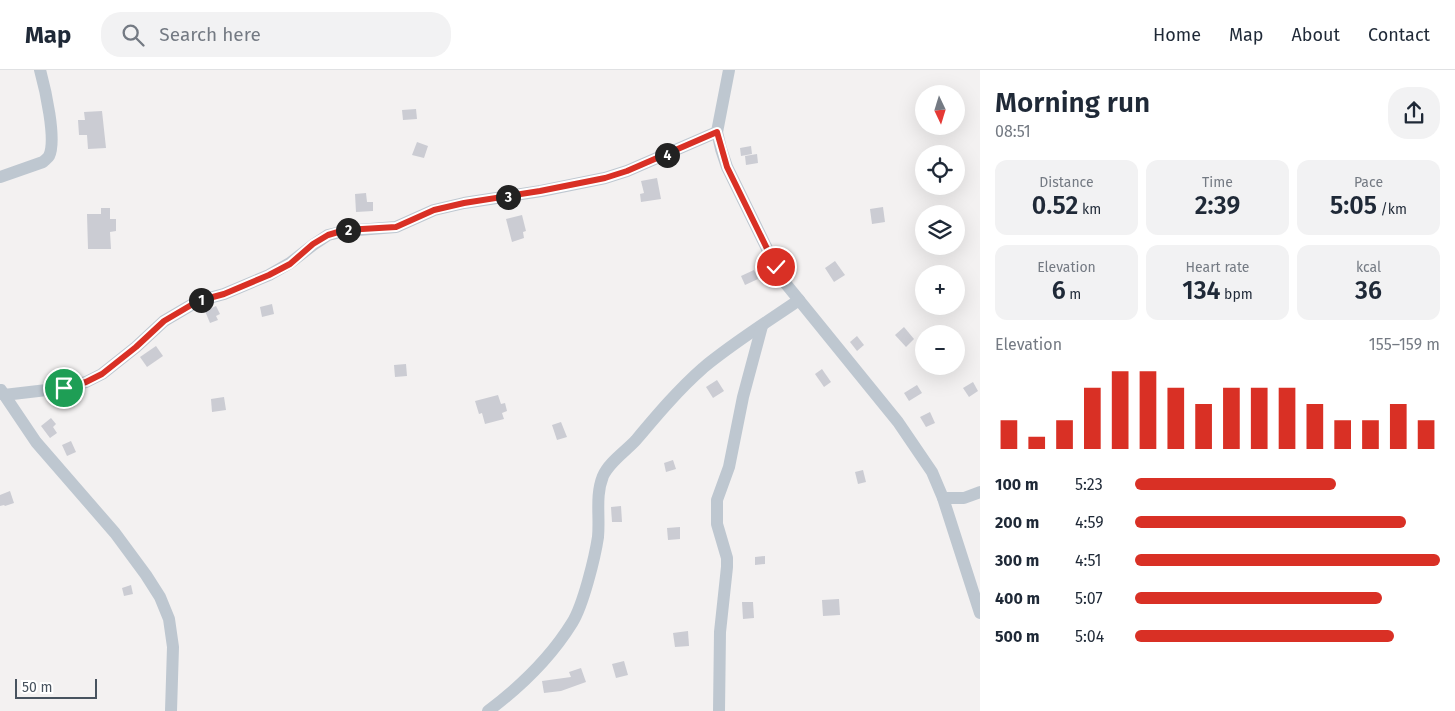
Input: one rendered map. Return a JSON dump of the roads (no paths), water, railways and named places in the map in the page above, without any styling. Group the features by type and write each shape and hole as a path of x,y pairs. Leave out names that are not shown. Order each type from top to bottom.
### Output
{"street":[{"path":"0,177 43,162 48,157 51,130 49,110 40,70"},
{"path":"729,70 717,132 727,167 786,284 898,422 932,472 944,498 980,613"},
{"path":"171,711 173,647 169,619 160,597 115,533 36,442 3,396 64,388 86,382 102,374 136,347 164,321 198,301 224,294 290,264 313,244 328,235 345,230 396,227 434,210 605,178 627,171 717,132"},
{"path":"488,711 515,691 542,661 576,616 598,536 597,501 603,475 674,397 703,369 799,300"},
{"path":"719,711 720,632 727,558 717,524 717,500 729,467 742,397 762,326"},
{"path":"944,498 964,498 980,492"}]}
